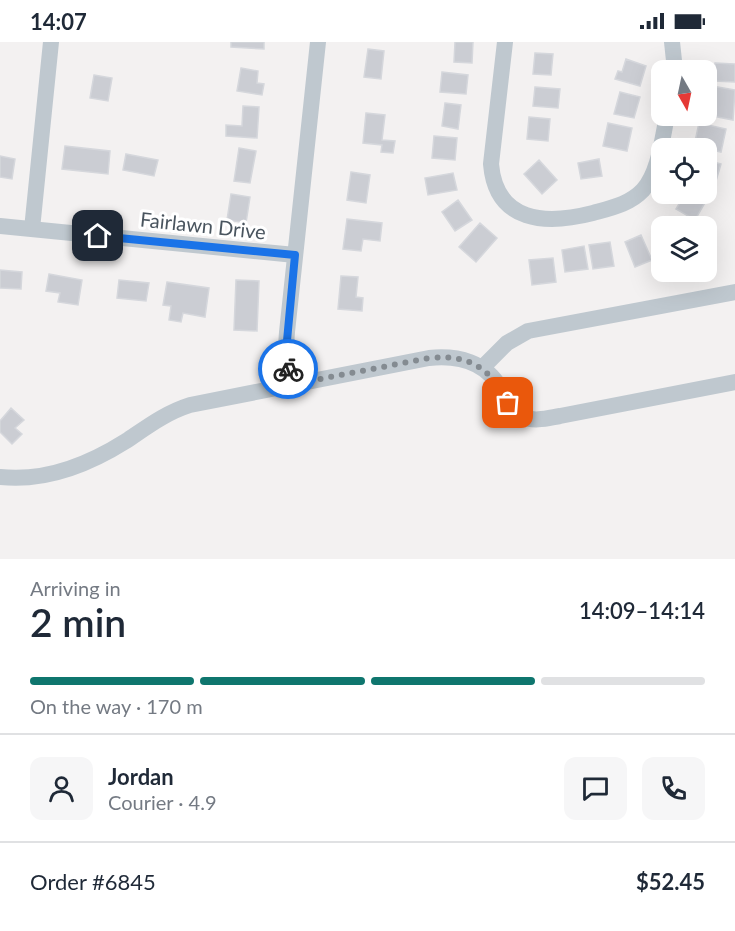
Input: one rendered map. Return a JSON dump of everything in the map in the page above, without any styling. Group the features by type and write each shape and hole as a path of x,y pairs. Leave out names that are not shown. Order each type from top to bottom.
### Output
{"street":[{"path":"32,229 51,42"},
{"path":"294,384 285,362 287,332 318,42"},
{"path":"506,42 491,164 492,175 498,192 524,216 559,219 616,207 635,197 647,185 654,169 665,126"},
{"path":"672,42 674,60"},
{"name":"Fairlawn Drive","path":"0,226 295,255"},
{"path":"482,368 507,343 528,331 735,292"},
{"path":"0,477 28,478 61,472 114,448 179,408 441,357 470,362 482,368 500,386 513,410 532,419 560,416 735,382"}],"building":[{"path":"231,42 264,42 264,49 231,47"},
{"path":"455,42 473,42 472,63 454,62"},
{"path":"368,49 384,51 381,79 364,77"},
{"path":"535,53 553,54 551,75 533,74"},
{"path":"626,59 646,66 640,86 615,79 618,71 622,72"},
{"path":"717,63 735,64 735,82 717,81"},
{"path":"241,68 258,71 257,83 264,84 262,95 237,91"},
{"path":"442,72 468,75 466,94 440,92"},
{"path":"94,75 112,78 108,101 90,98"},
{"path":"535,87 560,89 558,108 533,106"},
{"path":"717,87 735,90 733,120 717,117"},
{"path":"620,92 640,97 634,118 614,114"},
{"path":"445,103 461,105 458,129 442,126"},
{"path":"243,106 259,107 257,138 226,136 226,125 242,126"},
{"path":"366,113 385,115 382,140 395,141 393,153 381,152 382,145 363,143"},
{"path":"529,117 550,119 548,141 527,139"},
{"path":"608,123 632,128 627,151 603,146"},
{"path":"698,126 726,129 721,152 717,151 717,138 696,138"},
{"path":"434,136 457,138 455,160 432,158"},
{"path":"65,146 110,151 108,174 62,169"},
{"path":"239,148 256,151 250,183 234,181"},
{"path":"126,154 158,160 154,176 123,170"},
{"path":"0,156 15,159 12,179 0,177"},
{"path":"599,159 602,176 581,179 578,163"},
{"path":"539,160 557,180 542,194 524,174"},
{"path":"717,163 721,164 717,178"},
{"path":"351,172 370,175 366,203 347,200"},
{"path":"453,173 457,190 428,195 425,178"},
{"path":"231,194 250,197 246,223 227,220"},
{"path":"458,200 472,220 455,231 442,212"},
{"path":"679,204 704,204 697,216 688,216 676,209"},
{"path":"347,219 382,223 380,241 363,239 361,251 343,249"},
{"path":"480,223 497,238 476,262 459,247"},
{"path":"641,235 651,260 635,267 625,242"},
{"path":"610,242 614,266 593,269 589,245"},
{"path":"584,246 588,269 565,272 562,250"},
{"path":"553,258 556,282 532,285 529,260"},
{"path":"0,270 22,272 21,289 0,288"},
{"path":"49,274 82,280 78,305 58,302 60,293 46,291"},
{"path":"341,276 358,277 356,297 363,298 362,311 338,309"},
{"path":"119,280 149,283 146,301 117,298"},
{"path":"236,280 259,281 257,331 234,330"},
{"path":"167,282 209,288 205,317 183,313 181,322 169,320 171,306 163,305"},
{"path":"11,408 24,420 15,428 22,434 12,444 0,432 0,421"}],"way so far":[{"path":"288,369 294,384 429,358 451,357 482,368 500,386 508,403"}],"route":[{"path":"98,236 295,255 285,362 288,369"}]}
